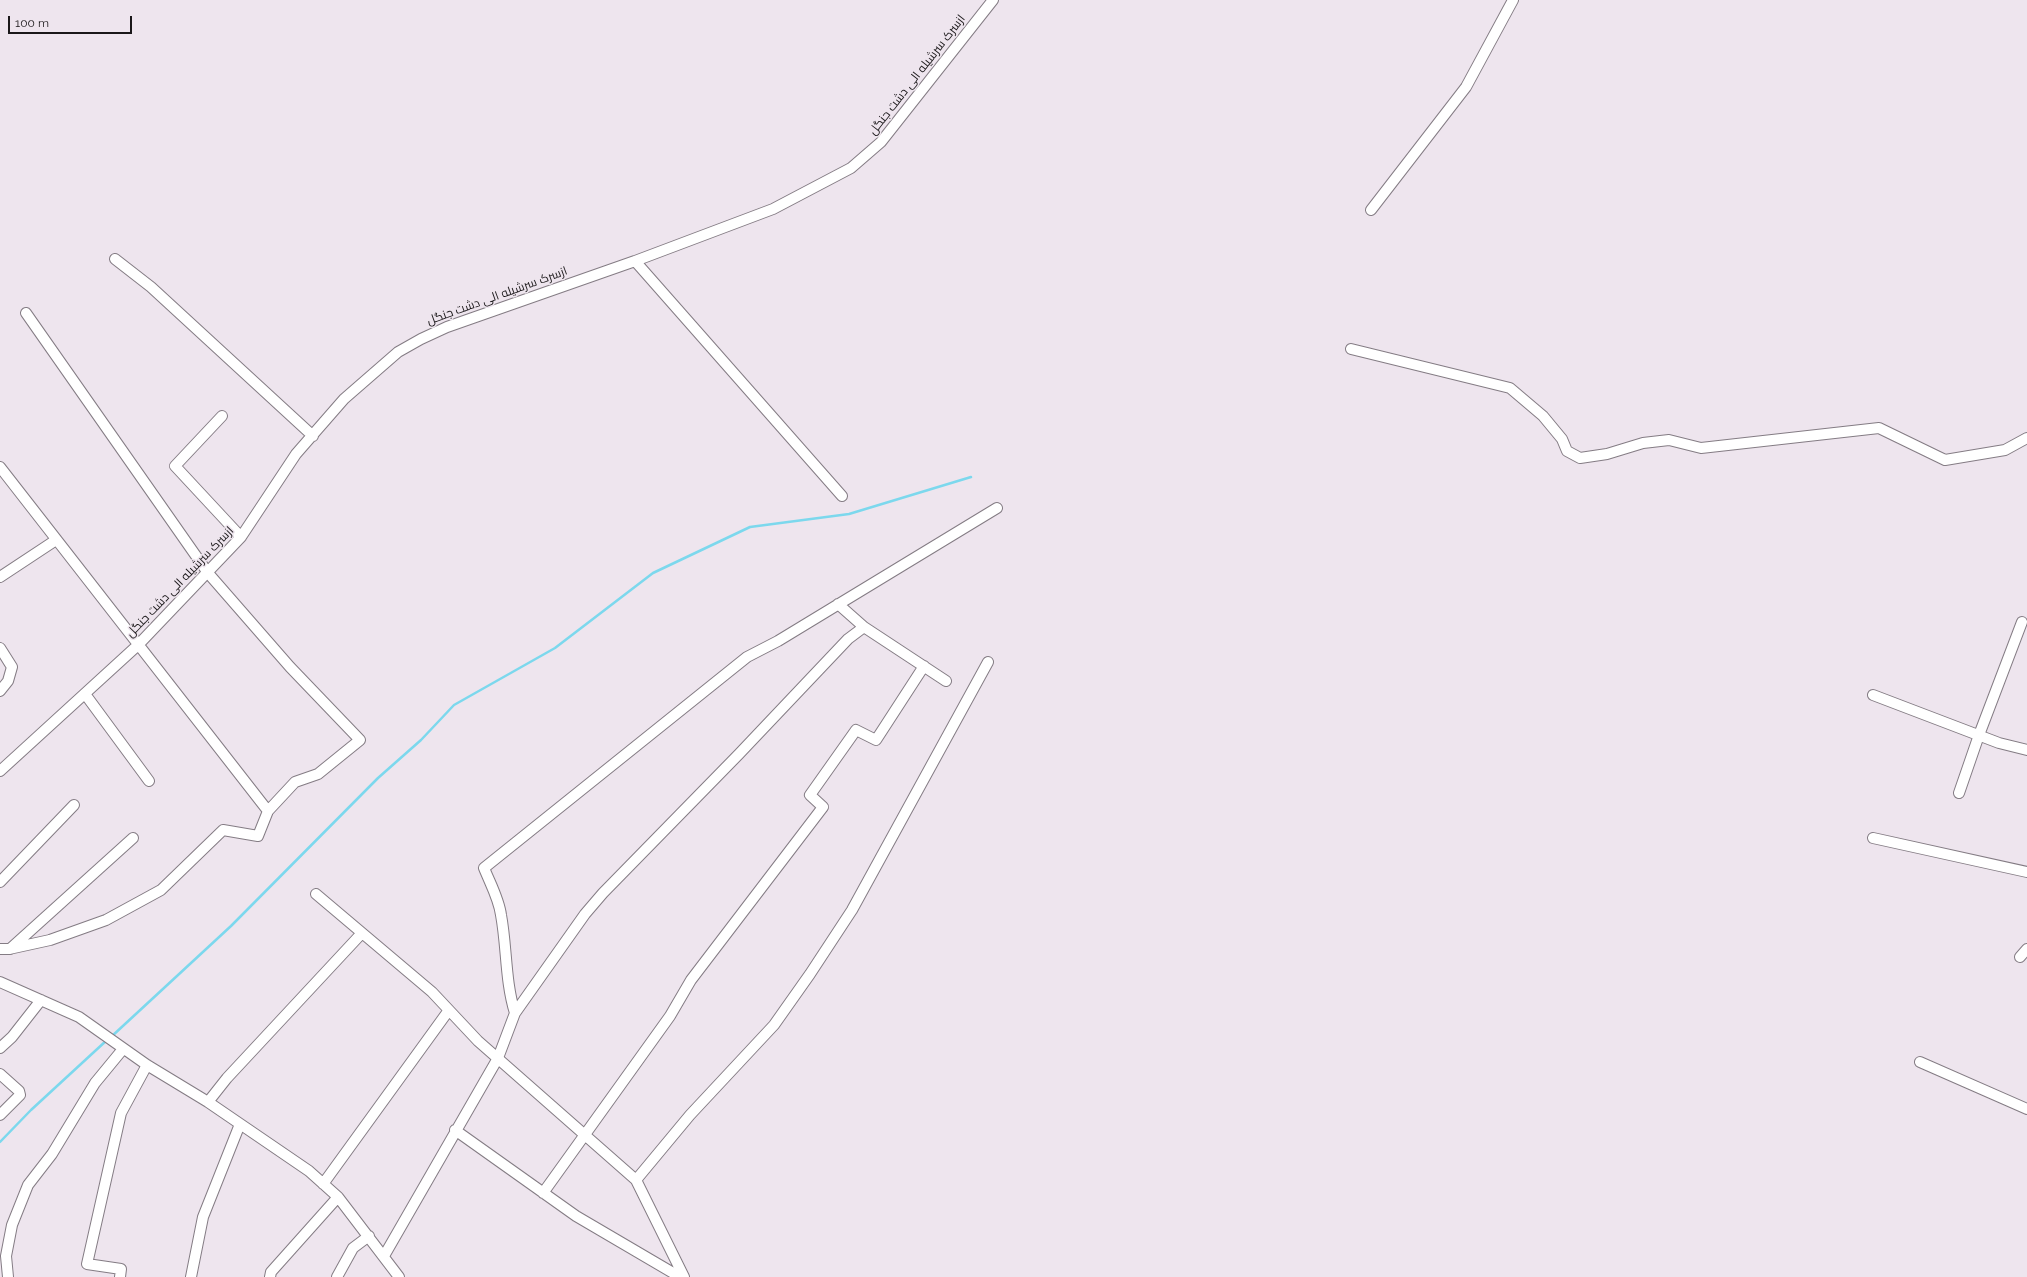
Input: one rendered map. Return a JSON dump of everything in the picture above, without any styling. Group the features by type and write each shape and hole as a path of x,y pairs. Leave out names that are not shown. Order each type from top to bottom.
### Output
{"street":[{"name":"ازسرک سرشیله الی دشت جنگل","path":"0,771 138,645 208,573 241,537 296,454 344,399 398,352 421,338 447,327 634,261 773,209 851,168 881,142 993,0"},
{"path":"1372,210 1466,87 1512,0"},
{"path":"115,259 151,287 313,436"},
{"path":"634,261 842,496"},
{"path":"4,949 50,940 106,920 161,890 223,830 258,836 268,811 295,782 318,774 360,740 290,667 208,573 26,312"},
{"path":"1351,349 1510,388 1543,416 1562,439 1567,451 1580,458 1607,454 1643,443 1669,440 1701,448 1880,428 1944,460 2004,450 2027,438"},
{"path":"222,416 175,466 241,537"},
{"path":"0,468 268,811"},
{"path":"516,1012 510,995 501,912 484,868 747,657 997,508"},
{"path":"0,577 56,540"},
{"path":"838,604 864,627 946,682"},
{"path":"1959,793 1978,735 2022,622"},
{"path":"384,1256 455,1130 498,1058 516,1012 584,914 848,639 864,627"},
{"path":"0,648 12,667 8,682 0,690"},
{"path":"636,1180 690,1115 774,1025 810,974 852,910 988,662"},
{"path":"544,1193 670,1016 691,980 823,807 810,795 856,730 876,740 924,666"},
{"path":"85,694 149,781"},
{"path":"1873,695 1999,743 2027,750"},
{"path":"0,882 74,805"},
{"path":"4,949 133,838"},
{"path":"1873,838 2027,872"},
{"path":"316,894 432,992 448,1010 498,1058 636,1180 684,1277"},
{"path":"208,1102 227,1078 362,933"},
{"path":"2020,957 2027,949"},
{"path":"1,983 79,1017 123,1049 208,1102 309,1171 338,1197 384,1256 396,1275"},
{"path":"0,1048 12,1037 41,1000"},
{"path":"323,1184 448,1010"},
{"path":"8,1277 6,1256 12,1225 28,1184 52,1154 95,1084 123,1049"},
{"path":"1920,1062 2027,1109"},
{"path":"120,1277 121,1269 87,1264 121,1113 147,1065"},
{"path":"0,1074 19,1091 20,1095 0,1115"},
{"path":"191,1277 203,1217 240,1124"},
{"path":"455,1130 576,1216 680,1277"},
{"path":"270,1277 271,1272 338,1197"},
{"path":"337,1277 352,1248 369,1236"}],"waterway":[{"path":"111,1037 231,926 378,778 421,740 454,705 555,648 653,573 750,527 849,514 971,477"},
{"path":"0,1142 31,1110 107,1040"}]}
